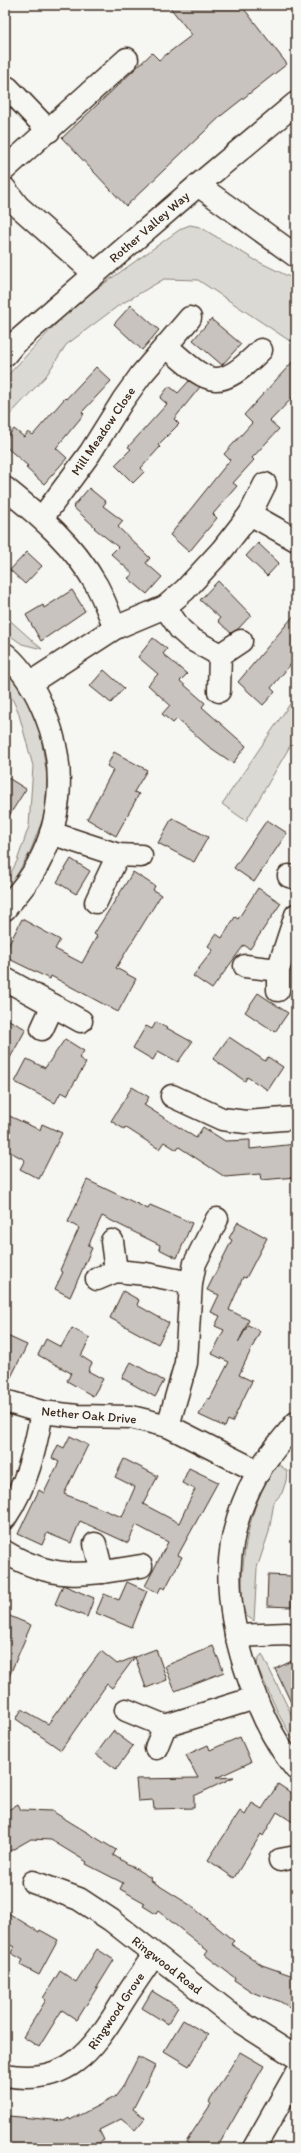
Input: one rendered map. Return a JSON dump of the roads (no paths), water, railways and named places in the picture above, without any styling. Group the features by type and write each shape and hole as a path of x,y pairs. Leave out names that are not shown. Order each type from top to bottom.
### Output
{"street":[{"path":"5,170 50,131 127,59"},
{"path":"8,88 50,131"},
{"name":"Rother Valley Way","path":"8,344 95,274 296,103"},
{"path":"198,185 296,256"},
{"path":"5,189 18,206 95,274"},
{"name":"Mill Meadow Close","path":"42,518 90,453 123,400 190,318"},
{"path":"166,346 201,376 212,379 228,377 245,366 261,350"},
{"path":"30,683 115,628 165,607 191,585 222,550 250,514 266,484"},
{"path":"5,488 42,518 63,539 84,565 97,586 115,628"},
{"path":"250,514 296,540"},
{"path":"165,607 180,629 191,639 220,655"},
{"path":"220,655 241,641"},
{"path":"5,654 30,683 55,738 60,774 58,804 51,833 33,873 5,910"},
{"path":"219,690 220,655"},
{"path":"51,833 118,855 141,856"},
{"path":"96,902 118,855"},
{"path":"244,966 278,980 296,915"},
{"path":"5,979 81,1021"},
{"path":"42,1029 53,1005"},
{"path":"172,1096 222,1119 246,1122 296,1118"},
{"path":"168,1426 186,1363 191,1283 195,1263 217,1219"},
{"path":"112,1241 107,1275 146,1274 191,1283"},
{"name":"Nether Oak Drive","path":"5,1402 42,1412 77,1416 131,1417 168,1426 259,1472"},
{"path":"5,1518 25,1482 34,1456 42,1412"},
{"path":"296,1423 259,1472 243,1502 230,1554 229,1593 236,1636 255,1698 267,1725 296,1769"},
{"path":"95,1544 102,1572"},
{"path":"5,1552 21,1562 46,1571 69,1574 102,1572 141,1566"},
{"path":"236,1636 287,1634 296,1636"},
{"path":"126,1710 165,1726 255,1698"},
{"path":"156,1748 165,1726"},
{"name":"Ringwood Road","path":"33,1882 79,1899 111,1920 242,2023 296,2058"},
{"name":"Ringwood Grove","path":"5,2075 23,2078 46,2077 68,2068 87,2054 104,2032 154,1955"},
{"path":"254,2148 296,2074"}]}
